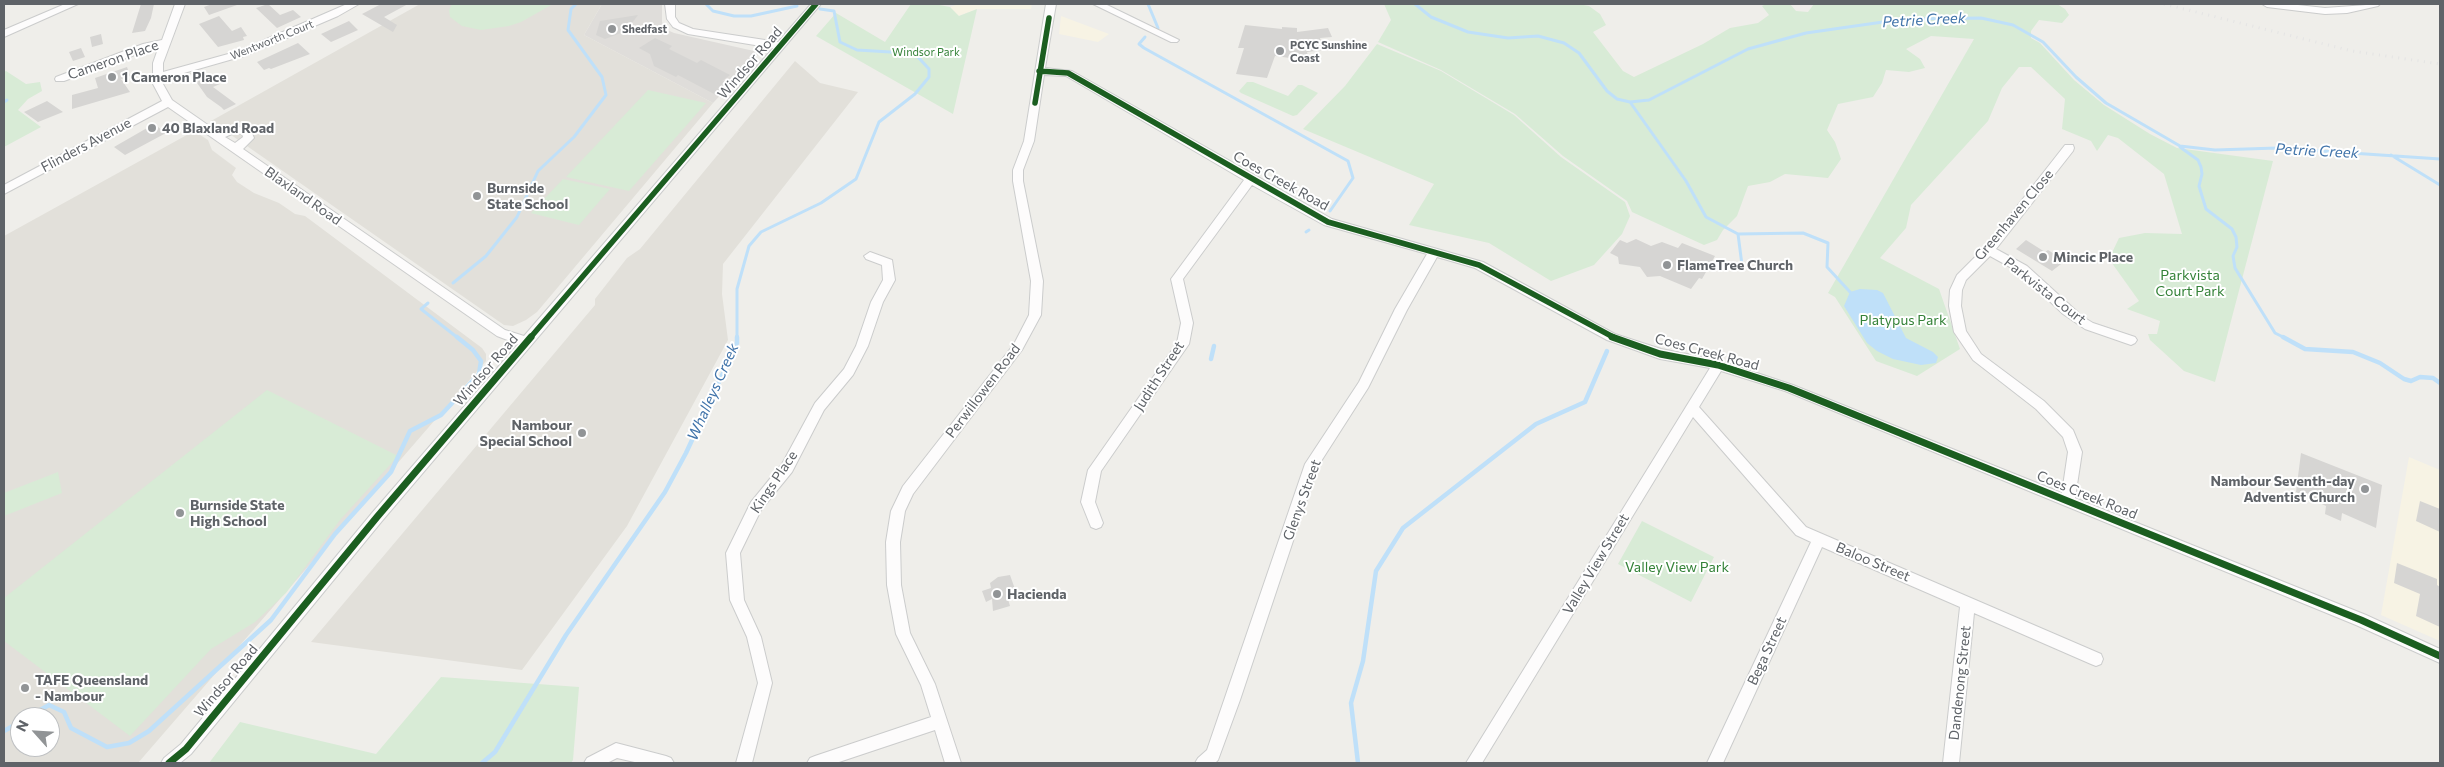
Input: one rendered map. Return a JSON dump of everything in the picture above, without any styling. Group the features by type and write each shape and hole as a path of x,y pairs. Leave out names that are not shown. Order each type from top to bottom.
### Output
{"street":[{"path":"4,34 73,4"},
{"path":"168,102 160,88 158,63 180,4"},
{"name":"Wentworth Court","path":"158,77 244,53 354,4"},
{"path":"670,4 670,17 676,25 691,32 781,46"},
{"name":"Perwillowen Road","path":"953,763 928,684 903,634 894,585 893,542 898,511 908,490 1018,347 1035,315 1037,281 1018,181 1018,170 1030,141 1039,72 1051,4"},
{"path":"1098,4 1174,40"},
{"path":"2267,4 2325,10 2355,9 2375,4"},
{"name":"Windsor Road","path":"169,763 182,756 377,517 813,8"},
{"name":"Cameron Place","path":"60,79 147,46 166,42"},
{"name":"Coes Creek Road","path":"1039,72 1060,71 1068,73 1328,222 1470,262 1495,272 1556,308 1611,337 1660,354 1718,366 1788,388 2405,638 2440,656"},
{"name":"Blaxland Road","path":"168,102 501,334 527,342"},
{"name":"Flinders Avenue","path":"4,190 168,102"},
{"path":"217,136 233,129 246,131 249,138 235,149"},
{"name":"Greenhaven Close","path":"2068,501 2075,452 2068,434 2040,405 1977,357 1964,340 1956,324 1954,306 1958,283 1989,250 2069,148"},
{"name":"Judith Street","path":"1096,523 1088,502 1095,470 1183,344 1187,323 1177,279 1250,179"},
{"name":"Parkvista Court","path":"1989,250 2023,270 2079,320 2089,326 2131,340"},
{"name":"Glenys Street","path":"1211,760 1312,464 1364,385 1402,309 1434,252"},
{"name":"Kings Place","path":"744,763 765,683 754,637 736,600 733,553 756,506 787,468 819,407 849,372 862,346 877,302 889,280 888,263 870,256"},
{"name":"Valley View Street","path":"1474,763 1718,366"},
{"name":"Baloo Street","path":"1692,408 1800,531 2096,659"},
{"name":"Bega Street","path":"1715,763 1819,539"},
{"name":"Dandenong Street","path":"1951,763 1968,603"},
{"path":"815,763 940,721"},
{"path":"592,763 616,750 666,763"}],"shaded area":[{"name":"Burnside State School","path":"420,4 602,4 584,35 713,103 537,312 513,326 504,325 211,121"},
{"path":"602,4 662,4 662,22 665,29 674,33 754,51 758,55 713,103 584,35"},
{"path":"959,4 1032,4 1031,9 977,9 958,16 950,7"},
{"path":"1061,16 1109,34 1098,42 1059,34"},
{"name":"Nambour Special School","path":"795,61 820,83 858,92 723,264 722,294 728,340 627,526 522,670 311,642 595,305 595,299 627,258 640,249"},
{"name":"Burnside State High School","path":"194,131 208,140 212,150 236,168 232,175 237,182 254,193 279,203 295,214 305,216 482,348 486,354 486,361 138,763 4,763 4,236"},
{"path":"2409,457 2440,470 2440,641 2381,615"}],"green space":[{"path":"452,4 553,4 521,22 509,26 481,30 462,26 450,17 449,10"},
{"name":"Windsor Park","path":"911,4 934,4 950,7 959,16 977,9 953,114 816,36 836,13 885,42"},
{"path":"1384,4 1578,4 1589,6 1600,14 1606,25 1593,32 1623,71 1634,77 1703,44 1730,28 1758,23 1769,15 1762,6 1766,4 1790,4 1796,11 1808,12 1814,4 2057,4 2065,9 2069,15 2062,23 2039,20 2031,31 2031,38 2040,43 2074,80 2104,105 2150,134 2177,148 2273,161 2215,382 2184,371 2150,340 2148,334 2157,334 2160,321 2127,309 2139,301 2109,259 2119,238 2145,233 2182,234 2164,174 2118,138 2108,135 2097,151 2091,141 2062,129 2065,99 2031,67 2019,67 2002,88 1988,121 1911,205 1906,228 1880,258 1939,289 1960,349 1917,376 1876,361 1835,297 1828,293 1974,39 1931,36 1906,49 1920,59 1925,68 1909,72 1886,70 1882,83 1873,97 1838,104 1827,130 1835,142 1841,159 1828,178 1785,174 1770,182 1748,186 1737,216 1723,230 1717,240 1704,245 1632,212 1627,201 1563,156 1515,114 1441,70 1378,42 1391,20"},
{"path":"1377,44 1441,71 1514,115 1561,157 1625,202 1630,216 1622,234 1594,265 1551,281 1489,243 1409,225 1434,184 1303,129 1345,86"},
{"path":"6,71 26,84 40,82 42,91 28,99 18,110 41,127 4,147 4,72"},
{"path":"1247,82 1253,82 1288,96 1298,85 1318,93 1297,115 1293,116 1241,93 1239,91"},
{"path":"648,90 706,103 629,191 566,177"},
{"path":"563,179 610,189 579,225 531,213"},
{"path":"267,390 398,456 340,520 286,593 255,622 211,649 130,736 4,641 4,598"},
{"path":"58,472 62,493 4,516 4,493"},
{"name":"Valley View Park","path":"1642,521 1714,557 1691,602 1618,564"},
{"path":"441,677 579,687 573,760 571,763 209,763 240,722 376,754"}],"water":[{"path":"1860,289 1877,290 1883,293 1906,338 1933,352 1938,357 1936,363 1921,365 1893,359 1877,351 1867,343 1844,306 1850,292"}],"building":[{"path":"141,4 154,4 151,18 145,31 132,33"},
{"path":"212,4 237,5 209,15 204,7"},
{"path":"268,4 280,15 293,10 301,17 277,28 256,8"},
{"path":"381,4 408,4 384,17 397,25 393,32 362,14"},
{"name":"Shedfast","path":"638,15 626,31 605,39 596,35 600,21"},
{"path":"219,16 232,31 241,27 247,36 243,37 244,40 218,47 199,24"},
{"path":"349,21 358,30 331,42 321,34"},
{"name":"PCYC Sunshine Coast","path":"1245,25 1282,29 1282,27 1297,28 1297,32 1328,28 1332,37 1320,38 1324,50 1307,52 1308,56 1290,58 1275,56 1267,78 1236,74 1244,48 1238,48"},
{"path":"101,34 103,44 92,47 90,37"},
{"path":"655,38 672,46 669,49 697,63 701,60 730,75 722,81 727,82 716,95 678,75 676,77 654,66 650,54 639,48"},
{"path":"298,43 310,54 271,69 264,70 257,62"},
{"path":"81,48 85,57 73,61 69,52"},
{"path":"127,67 130,76 121,79 130,92 72,109 72,95 98,88 95,78"},
{"path":"190,73 202,79 213,74 220,84 213,87 236,104 224,110 207,97"},
{"path":"47,101 63,112 38,122 24,112"},
{"path":"154,124 166,133 125,155 114,147"},
{"name":"FlameTree Church","path":"1636,239 1651,246 1662,242 1678,248 1682,243 1715,256 1702,279 1699,278 1691,289 1660,276 1647,277 1640,267 1619,264 1618,257 1610,253 1620,240 1627,243"},
{"name":"Mincic Place","path":"2026,240 2045,252 2048,250 2065,261 2052,271 2016,249"},
{"name":"Nambour Seventh-day Adventist Church","path":"2301,453 2382,485 2376,528 2342,513 2341,521 2325,514 2326,506 2296,492"},
{"path":"2420,501 2440,509 2440,532 2416,521"},
{"path":"2397,563 2437,579 2437,585 2440,587 2440,627 2416,616 2420,594 2394,583"},
{"name":"Hacienda","path":"1010,575 1016,592 1007,596 1010,606 993,611 992,599 986,602 982,591 991,588 990,583 998,577"}],"waterway":[{"path":"453,283 486,256 517,217 538,171 574,137 606,95 602,77 568,30 571,9 576,4"},
{"name":"Whalleys Creek","path":"706,4 713,11 734,16 751,16 797,6"},
{"path":"1148,4 1158,28"},
{"name":"Petrie Creek","path":"1415,4 1431,17 1468,32 1508,38 1538,36 1564,43 1579,53 1607,91 1617,99 1630,102"},
{"name":"Whalleys Creek","path":"482,763 495,752 566,635 665,492 686,453 737,343 737,289 749,246 761,232 821,203 856,179 879,122 915,94 929,77 929,69 918,57 907,53 857,50 840,42 834,11 820,9"},
{"name":"Petrie Creek","path":"1630,102 1649,100 1748,49 1806,33 1904,19 1981,18 2013,25 2043,42 2076,77 2106,103 2180,146 2215,150 2277,148 2392,156"},
{"path":"1145,37 1139,44 1144,48 1348,161 1353,178 1330,211"},
{"path":"1630,102 1686,181 1706,217 1738,234"},
{"path":"2180,147 2198,160 2202,174 2199,186 2206,209 2232,229 2236,237 2237,247 2233,256 2235,268 2275,333 2283,337"},
{"name":"Petrie Creek","path":"2392,156 2440,159"},
{"path":"2392,156 2440,185"},
{"path":"1738,234 1803,233 1828,243 1827,267 1850,292"},
{"path":"1738,234 1742,265"},
{"path":"428,303 421,309 458,338"},
{"path":"60,710 64,712 71,728 107,747 129,743 149,731 271,620 335,534 391,472 410,431 441,415 479,374 481,361 473,350 457,337"},
{"path":"2283,337 2305,349 2353,352 2380,363 2404,379 2411,381 2420,377 2433,378 2440,383"},
{"path":"1211,359 1214,346"},
{"path":"1358,763 1351,703 1363,661 1376,571 1403,528 1536,424 1585,402 1607,351"},
{"path":"46,707 49,705 53,707"},
{"path":"4,731 10,728"}],"railway":[{"path":"2164,4 2352,51 2440,64"}],"cycle path":[{"path":"169,763 186,749 377,517 816,4"},
{"path":"1035,103 1049,18"},
{"path":"1039,71 1068,73 1304,210 1328,222 1479,265 1611,337 1660,354 1718,365 1789,388 2361,620 2440,656"}],"place":[{"name":"Shedfast","path":"612,29"},
{"name":"PCYC Sunshine Coast","path":"1280,51"},
{"name":"1 Cameron Place","path":"112,77"},
{"name":"40 Blaxland Road","path":"152,128"},
{"name":"Burnside State School","path":"477,196"},
{"name":"Mincic Place","path":"2043,257"},
{"name":"FlameTree Church","path":"1667,265"},
{"name":"Nambour Special School","path":"582,433"},
{"name":"Nambour Seventh-day Adventist Church","path":"2365,489"},
{"name":"Burnside State High School","path":"180,513"},
{"name":"Hacienda","path":"997,594"},
{"name":"TAFE Queensland - Nambour","path":"25,688"}],"park label":[{"name":"Parkvista Court Park","path":"2190,284"},
{"name":"Platypus Park","path":"1903,320"}]}
